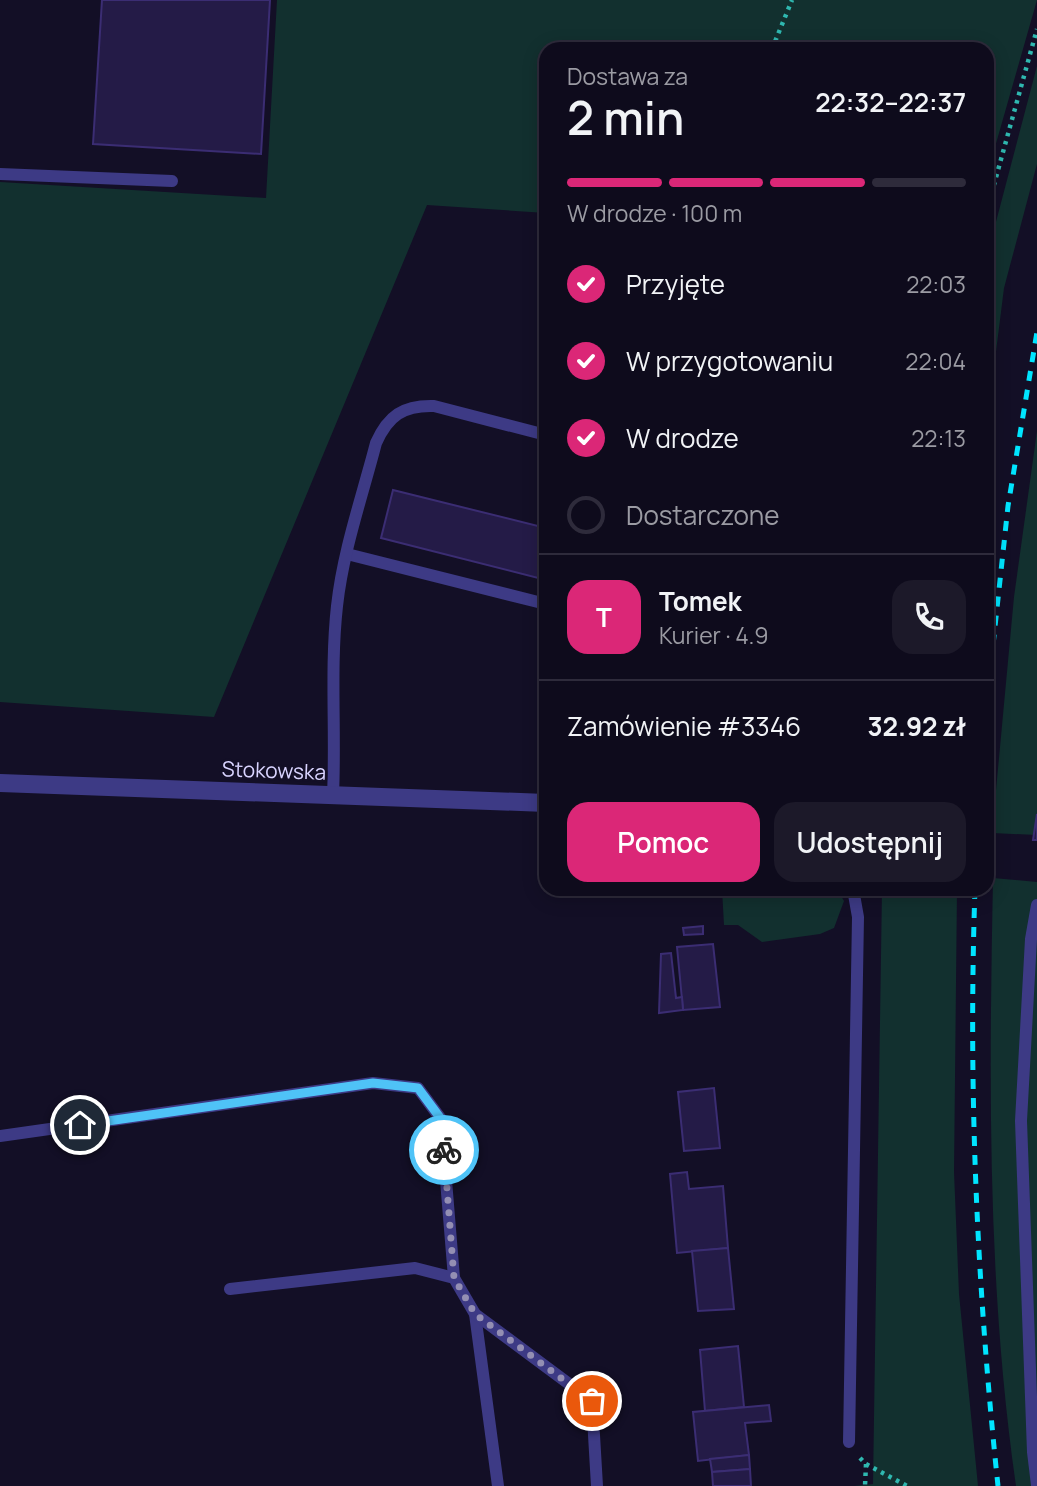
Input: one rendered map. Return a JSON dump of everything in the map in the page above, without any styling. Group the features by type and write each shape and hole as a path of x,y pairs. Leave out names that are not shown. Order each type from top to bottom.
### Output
{"street":[{"name":"Stokowska","path":"0,783 539,803"}],"lane":[{"path":"0,174 172,181"},
{"path":"333,795 337,609 376,443 384,426 396,413 415,405 434,406 539,433"},
{"path":"348,554 539,602"},
{"path":"849,1442 858,917 854,896"},
{"path":"1037,905 1031,939 1021,1121 1033,1452 1037,1485"},
{"path":"0,1136 373,1083 418,1088 441,1119 454,1278 475,1314 498,1486"},
{"path":"230,1289 415,1268 454,1278"},
{"path":"475,1314 592,1401 597,1486"}],"path":[{"path":"775,42 792,0"},
{"path":"994,185 1037,29"},
{"path":"849,1442 866,1464 906,1486"},
{"path":"864,1486 866,1464"}],"green space":[{"path":"277,0 1037,0 994,150 994,42 539,42 539,213 427,205 214,717 0,702 0,182 266,198"},
{"path":"1037,66 1037,164 1004,288 994,367 994,229"},
{"path":"1037,431 1037,835 994,833 1014,597"},
{"path":"994,878 1037,882 1037,1486 1016,1486 1007,1410 995,1259 991,1030"},
{"path":"722,896 841,896 844,901 834,928 820,934 762,942 738,925 724,925"},
{"path":"882,896 957,896 954,1172 959,1294 978,1486 854,1486 873,1484"}],"building":[{"path":"102,0 270,0 261,154 93,144"},
{"path":"393,490 539,526 539,578 381,538"},
{"path":"1037,814 1037,840 1033,840"},
{"path":"703,926 703,934 684,935 683,928"},
{"path":"713,944 720,1007 683,1010 677,947"},
{"path":"671,953 676,998 682,997 683,1010 659,1013 661,954"},
{"path":"714,1088 720,1148 684,1151 678,1092"},
{"path":"687,1172 689,1189 723,1186 728,1248 677,1253 670,1174"},
{"path":"728,1248 734,1309 698,1311 692,1251"},
{"path":"738,1346 744,1407 705,1411 700,1350"},
{"path":"769,1405 771,1421 745,1423 749,1455 698,1461 693,1412"},
{"path":"749,1455 750,1469 712,1472 710,1459"},
{"path":"750,1469 751,1486 713,1486 712,1472"}],"railway":[{"path":"994,636 1008,506 1037,332"},
{"path":"975,896 973,1039 976,1188 998,1486"}],"way so far":[{"path":"444,1150 454,1278 475,1314 592,1401"}],"route":[{"path":"80,1125 373,1083 418,1088 441,1119 444,1150"}]}
